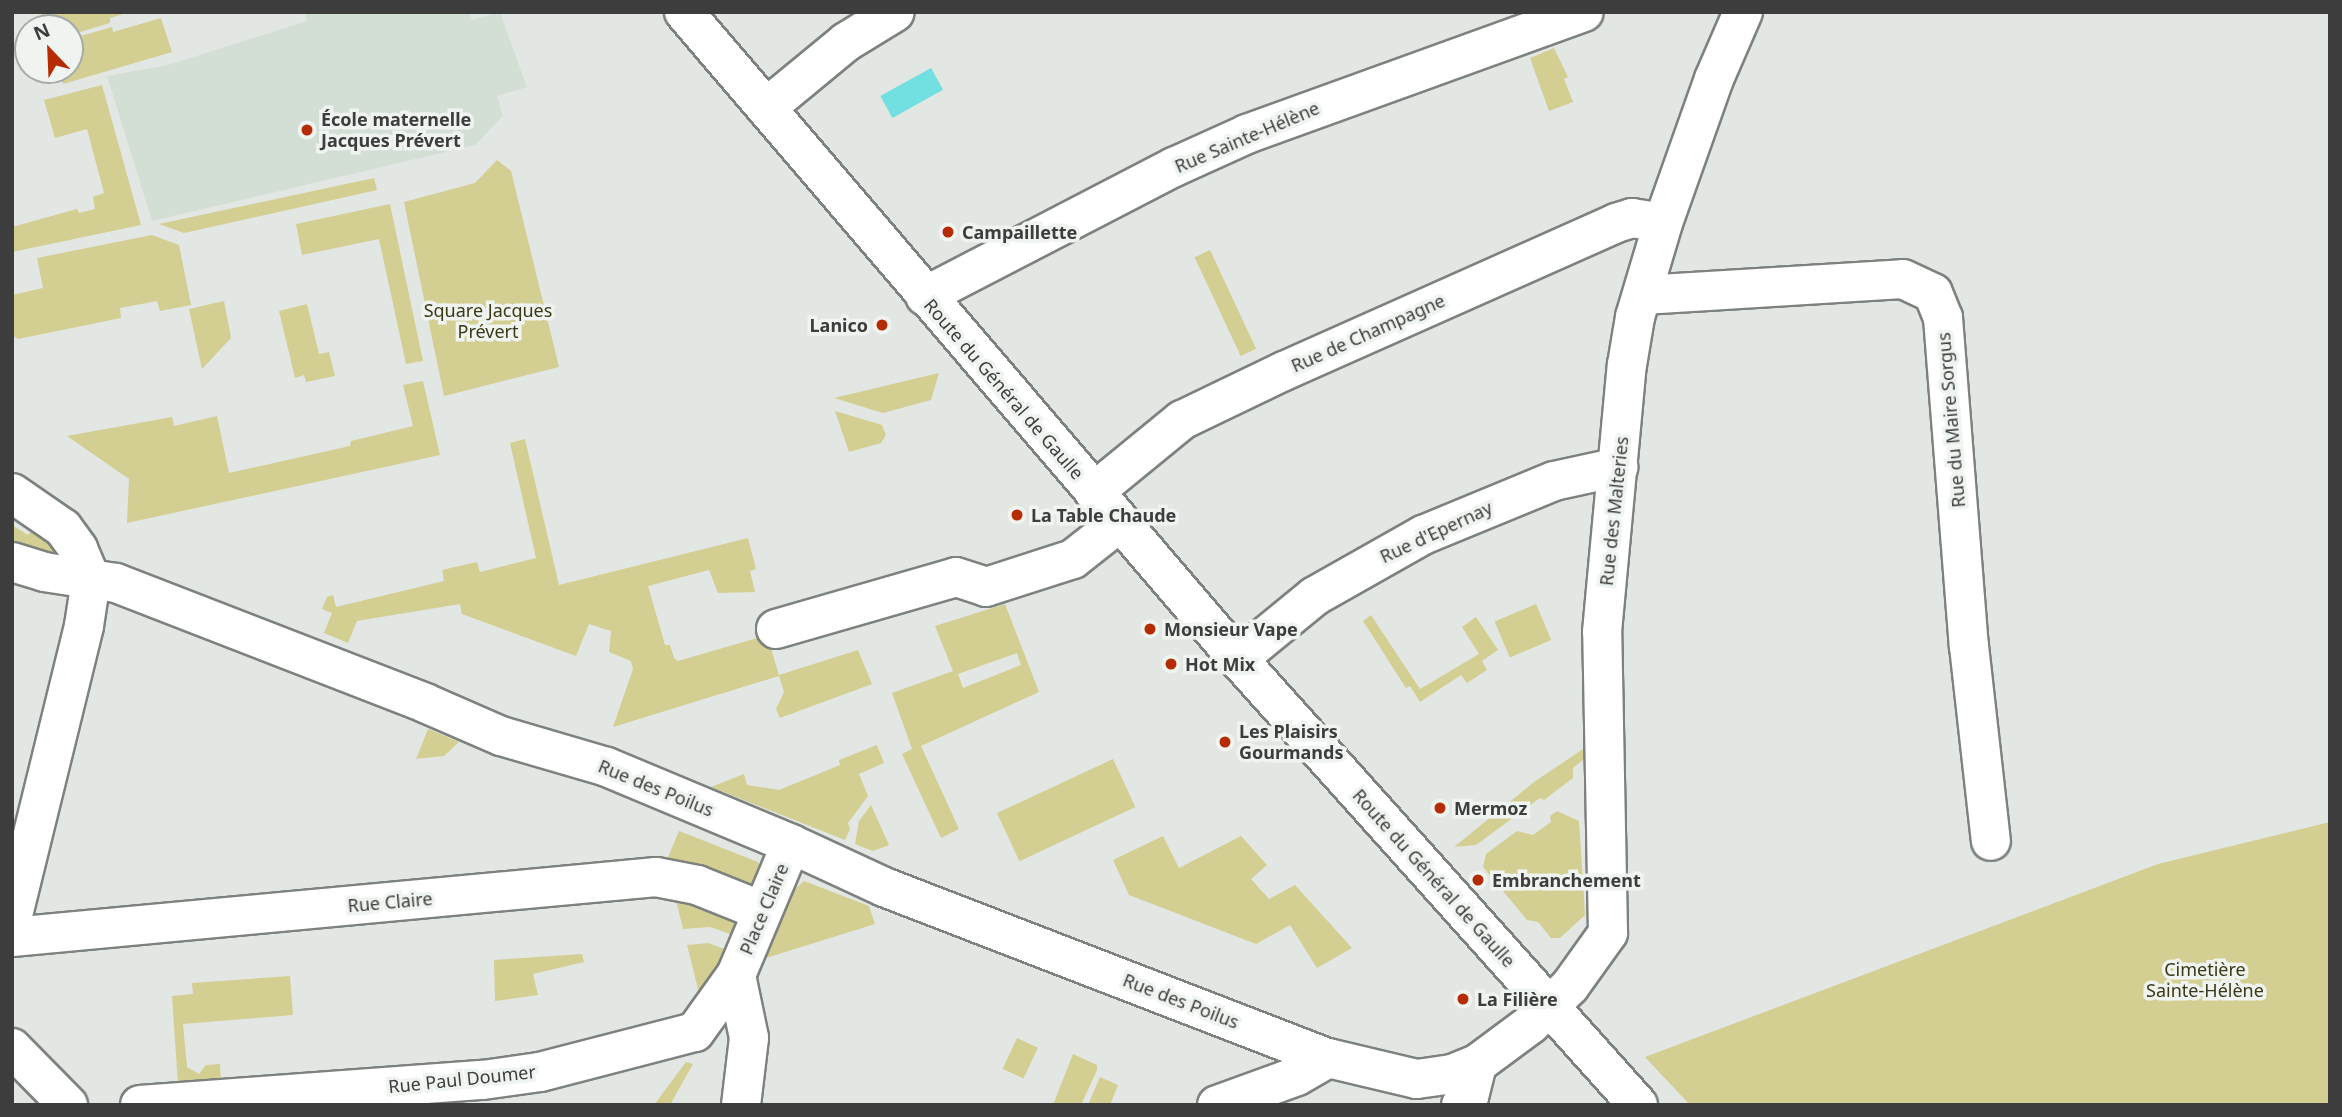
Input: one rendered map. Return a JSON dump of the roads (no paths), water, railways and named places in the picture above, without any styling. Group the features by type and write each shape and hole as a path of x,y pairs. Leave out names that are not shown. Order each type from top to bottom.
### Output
{"street":[{"name":"Route du Général de Gaulle","path":"684,12 1238,659 1638,1105"},
{"path":"766,108 846,42 895,12"},
{"name":"Rue Sainte-Hélène","path":"925,296 1174,167 1247,134 1584,12"},
{"name":"Rue des Malteries","path":"1549,1007 1581,971 1608,933 1602,632 1628,365 1636,317 1663,223 1710,90 1742,12"},
{"name":"Rue de Champagne","path":"1094,492 1182,420 1262,382 1616,223 1632,218 1663,223"},
{"name":"Rue du Maire Sorgus","path":"1643,295 1903,279 1933,293 1943,318 1969,646 1991,841"},
{"name":"Rue d'Epernay","path":"1238,659 1315,596 1423,534 1554,481 1618,467"},
{"path":"12,493 63,528 78,549 91,580 85,626 12,920"},
{"path":"776,629 956,577 986,587 1073,559 1120,522"},
{"name":"Rue des Poilus","path":"12,562 116,583 526,745 607,767 791,844 884,887 1328,1058 1417,1079 1452,1074 1477,1064 1508,1043 1549,1007"},
{"name":"Place Claire","path":"736,975 791,844"},
{"name":"Rue Claire","path":"12,937 656,877 697,885 762,911"},
{"path":"736,975 749,1038 741,1105"},
{"name":"Rue Paul Doumer","path":"140,1105 483,1080 540,1072 695,1032 736,975"},
{"path":"12,1048 68,1105"},
{"path":"1217,1105 1297,1076 1328,1058"},
{"path":"1461,1105 1469,1097 1477,1064"}],"water":[{"path":"931,68 943,90 892,118 880,96"}],"place":[{"name":"École maternelle Jacques Prévert","path":"307,130"},
{"name":"Campaillette","path":"948,232"},
{"name":"Lanico","path":"882,325"},
{"name":"La Table Chaude","path":"1017,515"},
{"name":"Monsieur Vape","path":"1150,629"},
{"name":"Hot Mix","path":"1171,664"},
{"name":"Les Plaisirs Gourmands","path":"1225,742"},
{"name":"Mermoz","path":"1440,808"},
{"name":"Embranchement","path":"1478,880"},
{"name":"La Filière","path":"1463,999"}],"park label":[{"name":"Square Jacques Prévert","path":"488,321"},
{"name":"Cimetière Sainte-Hélène","path":"2205,980"}]}
